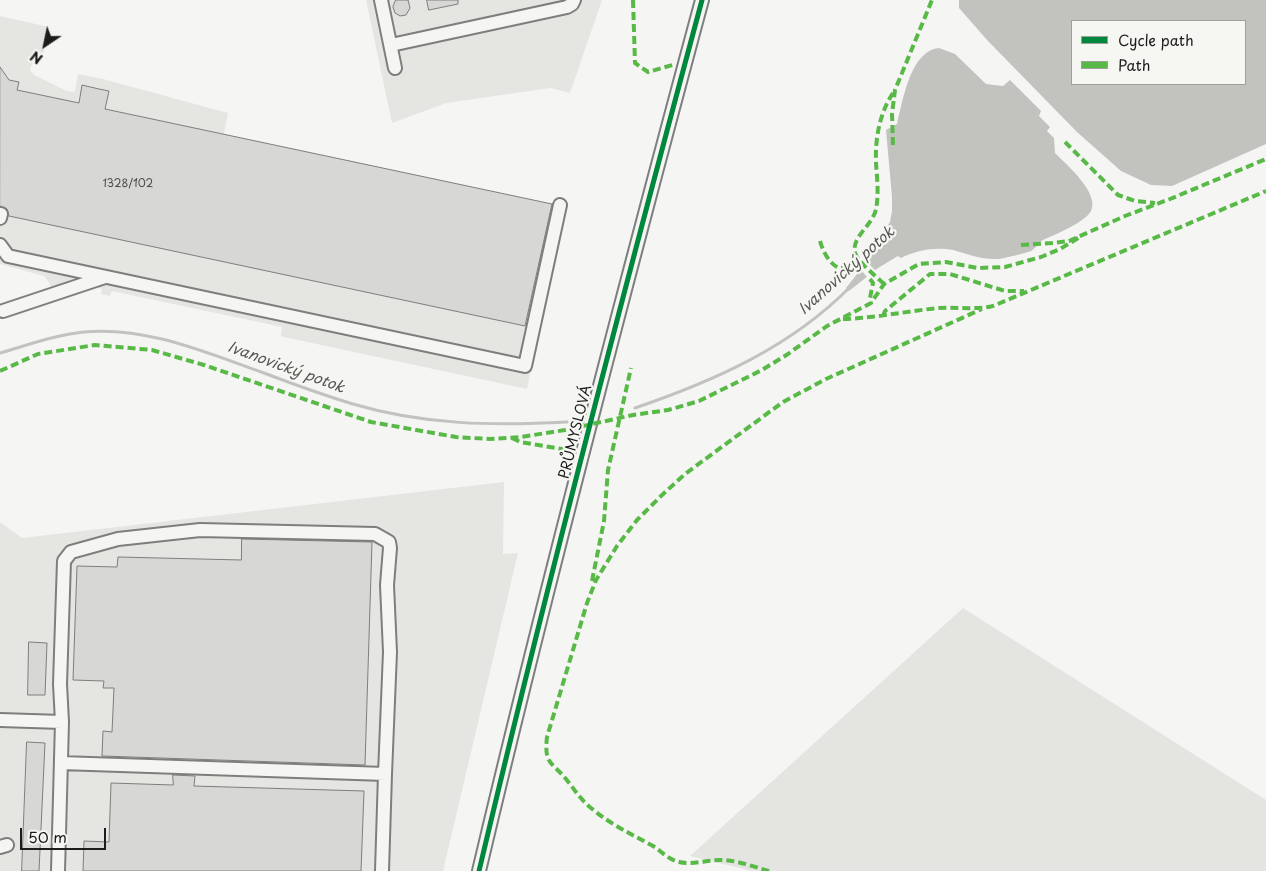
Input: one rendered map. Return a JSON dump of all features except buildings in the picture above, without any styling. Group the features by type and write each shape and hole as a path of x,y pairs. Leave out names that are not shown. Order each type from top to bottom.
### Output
{"street":[{"path":"381,0 395,68"},
{"path":"391,45 567,7 574,0"},
{"name":"PRŮMYSLOVÁ","path":"479,871 593,408 702,0"},
{"path":"0,245 8,256 525,366 560,204"},
{"path":"0,298 2,312 105,277"},
{"path":"58,871 62,722 60,684 64,562 71,552 118,538 200,530 375,534 388,542 390,548 387,585 390,652 382,871"},
{"path":"0,720 62,722"},
{"path":"61,763 386,774"}],"shaded area":[{"path":"366,0 602,0 570,93 550,88 446,103 392,123"},
{"path":"959,0 1266,0 1266,144 1172,186 1151,185 1121,171 1077,132 988,41 959,8"},
{"path":"0,16 49,27 42,60 34,58 30,70 34,75 67,91 75,92 78,74 103,79 228,113 224,134 556,205 539,329 527,389 284,337 281,336 282,327 112,291 110,296 101,294 102,289 95,287 56,301 49,282 44,276 0,264"},
{"path":"939,48 955,54 986,84 1003,86 1010,80 1041,111 1039,116 1050,127 1047,131 1054,138 1055,153 1074,171 1091,196 1091,211 1077,223 1043,240 1029,252 992,259 947,249 920,251 901,258 898,256 878,268 849,291 846,288 869,259 890,222 892,197 886,130 897,124 909,78 915,67 929,51"},
{"path":"504,482 503,554 518,553 443,871 0,871 0,522 22,538"},
{"path":"963,608 1266,800 1266,871 752,871 690,856"}],"pier":[{"path":"865,260 877,272 869,279 859,268"}],"waterway":[{"name":"Ivanovický potok","path":"635,408 722,374 777,345 827,308 850,287"},
{"name":"Ivanovický potok","path":"0,353 73,333 107,331 130,333 176,343 319,393 379,411 432,420 486,424 567,422"}],"marked path":[{"path":"633,0 635,63 648,72 676,64"},
{"path":"893,145 892,114 895,90 932,0"},
{"path":"884,284 860,261 855,253 855,247 859,236 871,220 876,209 878,192 876,153 878,134 882,115 895,90"},
{"path":"1065,142 1118,195 1135,201 1155,203"},
{"path":"1021,245 1069,241 1125,216 1266,159"},
{"path":"843,319 939,308 993,306 1266,191"},
{"path":"0,371 38,354 95,345 152,350 204,365 371,422 456,437 489,439 521,437 668,410 699,401 762,370 827,326 871,303 884,284 919,264 946,262 978,268 1005,267 1041,257 1060,249 1080,237"},
{"path":"820,241 830,261 837,267 841,268 853,263 858,266"},
{"path":"883,316 885,311 930,274 950,274 1005,291 1024,291"},
{"path":"870,279 873,283 871,303"},
{"path":"769,871 727,860 689,863 672,859 598,814 581,798 550,761 546,746 547,737 587,603 596,580 617,546 637,520 685,474 783,402 826,379 982,309"},
{"path":"592,581 604,521 608,470 631,368"},
{"path":"512,438 520,442 568,450"}],"cycle path":[{"path":"479,871 587,435 702,0"}]}
